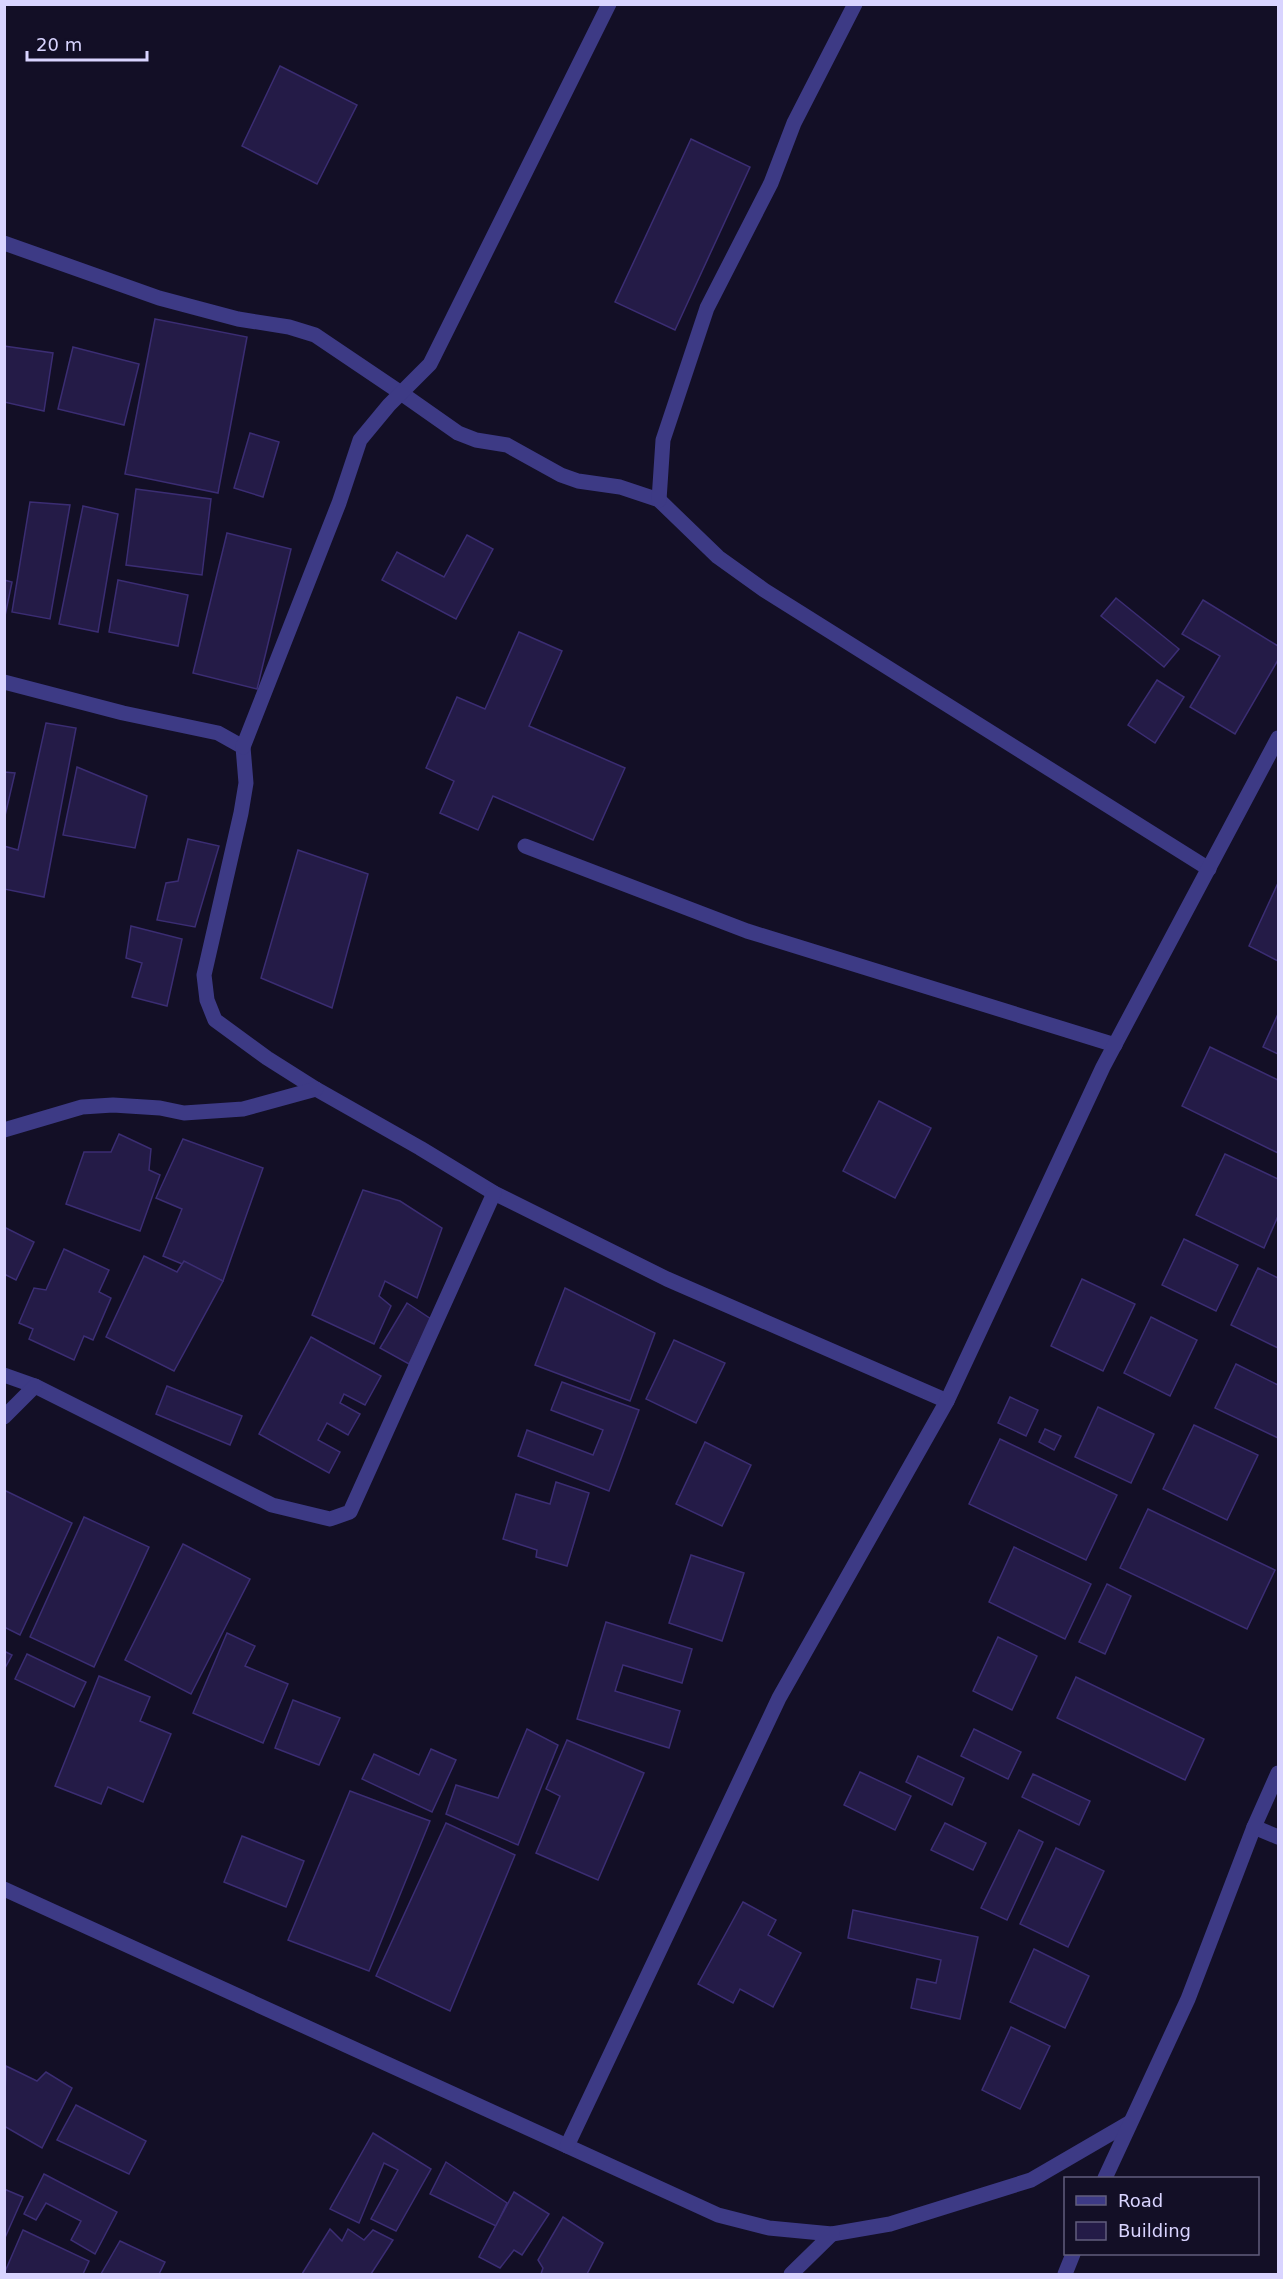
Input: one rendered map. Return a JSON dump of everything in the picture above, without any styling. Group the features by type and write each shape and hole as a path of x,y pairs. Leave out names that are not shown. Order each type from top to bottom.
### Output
{"street":[{"path":"609,4 430,364 360,440 339,503 243,747 246,783 242,813 204,975 207,1000 215,1020 267,1058 494,1193 667,1279 947,1401"},
{"path":"659,500 663,440 707,308 771,183 794,123 855,4"},
{"path":"4,243 159,298 238,319 289,327 315,335 458,433 476,440 507,445 561,475 578,481 620,487 659,500 718,557 764,590 1209,869"},
{"path":"4,682 123,713 218,733 243,747"},
{"path":"567,2146 779,1698 947,1401 1115,1045 1278,738"},
{"path":"525,846 747,931 1115,1045"},
{"path":"4,1130 82,1107 148,1107 184,1113 243,1109 316,1089"},
{"path":"4,1375 36,1386 272,1505 330,1519 350,1512 494,1193"},
{"path":"4,1417 36,1386"},
{"path":"1105,2177 1188,1999 1254,1827 1278,1773"},
{"path":"1254,1827 1278,1837"},
{"path":"4,1889 718,2215 769,2228 832,2234 890,2224 1031,2180 1129,2123"},
{"path":"791,2274 832,2234"},
{"path":"1065,2274 1072,2255"}],"building":[{"path":"280,66 357,105 317,184 242,146"},
{"path":"691,139 750,167 675,330 615,302"},
{"path":"155,319 247,337 218,493 125,474"},
{"path":"4,346 53,353 44,411 4,402"},
{"path":"73,347 139,364 124,425 58,409"},
{"path":"250,433 279,442 263,497 234,488"},
{"path":"136,489 211,499 202,575 126,565"},
{"path":"30,502 70,505 50,619 12,612"},
{"path":"83,506 118,514 98,632 59,624"},
{"path":"227,533 291,549 257,689 193,673"},
{"path":"467,535 493,549 456,619 382,580 397,552 444,577"},
{"path":"4,580 12,582 5,616 4,615"},
{"path":"118,580 188,595 178,646 109,632"},
{"path":"1116,598 1179,649 1164,667 1101,616"},
{"path":"1203,600 1278,646 1278,660 1235,734 1190,707 1220,656 1182,634"},
{"path":"519,632 562,651 529,726 625,768 593,840 493,796 478,830 440,813 454,781 426,768 457,697 485,709"},
{"path":"1157,680 1184,697 1155,743 1128,725"},
{"path":"46,723 76,728 44,897 4,889 4,846 18,850"},
{"path":"77,767 147,796 135,848 63,835"},
{"path":"4,772 15,773 4,820"},
{"path":"188,839 219,846 195,927 157,920 166,883 178,881"},
{"path":"298,850 368,874 332,1008 261,978"},
{"path":"1278,883 1278,961 1249,946"},
{"path":"131,926 182,939 167,1006 132,997 142,963 126,958"},
{"path":"1278,1014 1278,1054 1263,1047"},
{"path":"1210,1047 1278,1080 1278,1153 1182,1106"},
{"path":"879,1101 931,1128 895,1198 843,1171"},
{"path":"119,1134 151,1149 149,1170 160,1175 140,1231 66,1204 84,1152 111,1152"},
{"path":"183,1139 263,1168 223,1281 163,1256 182,1209 156,1198"},
{"path":"1225,1154 1278,1179 1278,1216 1264,1248 1196,1215"},
{"path":"363,1190 400,1201 442,1228 417,1298 385,1281 379,1296 391,1306 374,1344 312,1315"},
{"path":"4,1227 34,1242 16,1280 4,1274"},
{"path":"1184,1239 1238,1265 1216,1311 1162,1285"},
{"path":"64,1249 109,1270 99,1292 111,1298 93,1340 84,1336 74,1360 29,1339 33,1329 19,1323 34,1288 46,1290"},
{"path":"144,1256 177,1272 184,1261 223,1281 174,1371 106,1337"},
{"path":"1258,1268 1278,1278 1278,1348 1231,1325"},
{"path":"1082,1279 1135,1304 1103,1371 1051,1346"},
{"path":"565,1288 655,1333 630,1401 535,1365"},
{"path":"407,1303 431,1319 409,1364 380,1348"},
{"path":"1151,1317 1197,1340 1170,1396 1124,1373"},
{"path":"311,1337 381,1376 365,1405 344,1394 340,1403 360,1414 348,1435 327,1423 318,1440 340,1452 329,1473 259,1434"},
{"path":"674,1340 725,1363 696,1423 646,1399"},
{"path":"1236,1364 1278,1385 1278,1438 1215,1408"},
{"path":"562,1382 639,1410 609,1491 518,1456 527,1430 593,1455 603,1430 551,1410"},
{"path":"167,1386 242,1416 230,1445 156,1414"},
{"path":"1010,1397 1038,1410 1026,1436 998,1423"},
{"path":"1098,1407 1154,1434 1131,1483 1075,1457"},
{"path":"1194,1425 1258,1455 1227,1520 1163,1489"},
{"path":"1045,1429 1061,1436 1054,1450 1039,1442"},
{"path":"1000,1439 1117,1495 1086,1560 969,1504"},
{"path":"705,1442 751,1465 722,1526 676,1504"},
{"path":"556,1482 589,1493 567,1566 536,1557 537,1550 503,1539 516,1494 550,1504"},
{"path":"4,1490 72,1523 20,1635 4,1627"},
{"path":"1148,1509 1275,1570 1247,1629 1120,1568"},
{"path":"84,1517 149,1547 94,1667 30,1637"},
{"path":"183,1544 250,1579 191,1694 125,1660"},
{"path":"1014,1547 1091,1584 1065,1639 989,1602"},
{"path":"691,1555 744,1573 722,1641 669,1623"},
{"path":"1107,1584 1131,1596 1105,1654 1079,1642"},
{"path":"606,1622 692,1649 682,1683 623,1665 615,1691 680,1711 669,1748 577,1719"},
{"path":"227,1633 255,1646 245,1666 288,1684 263,1743 193,1713"},
{"path":"998,1637 1037,1656 1012,1710 973,1691"},
{"path":"4,1651 12,1655 4,1670"},
{"path":"27,1654 86,1682 74,1707 15,1679"},
{"path":"99,1676 150,1697 140,1721 171,1734 143,1802 108,1787 101,1804 55,1786"},
{"path":"1076,1677 1204,1739 1185,1780 1057,1718"},
{"path":"293,1700 340,1718 319,1765 275,1748"},
{"path":"527,1729 558,1745 518,1845 446,1814 456,1785 498,1798"},
{"path":"974,1729 1021,1752 1008,1779 961,1756"},
{"path":"567,1740 644,1773 598,1880 536,1853 560,1796 546,1789"},
{"path":"431,1749 456,1760 432,1812 362,1779 374,1754 419,1775"},
{"path":"918,1756 964,1778 952,1805 906,1782"},
{"path":"860,1772 911,1796 895,1830 844,1805"},
{"path":"1033,1774 1090,1801 1079,1825 1022,1797"},
{"path":"350,1791 430,1821 369,1971 288,1940"},
{"path":"446,1823 515,1855 450,2011 376,1976"},
{"path":"945,1823 986,1843 973,1870 931,1850"},
{"path":"1019,1830 1043,1842 1007,1920 981,1908"},
{"path":"242,1836 304,1861 286,1907 224,1882"},
{"path":"1056,1848 1104,1871 1068,1947 1020,1924"},
{"path":"743,1902 776,1920 768,1935 801,1953 773,2007 740,1989 733,2003 698,1984"},
{"path":"853,1910 978,1937 960,2019 911,2008 917,1979 936,1983 941,1960 848,1938"},
{"path":"1034,1949 1089,1976 1065,2028 1010,2002"},
{"path":"1011,2027 1050,2046 1020,2109 982,2090"},
{"path":"6,2066 37,2081 46,2072 72,2088 42,2148 4,2126"},
{"path":"76,2105 146,2141 129,2174 57,2140"},
{"path":"373,2133 431,2169 396,2231 371,2219 398,2170 384,2163 359,2223 330,2209"},
{"path":"446,2162 507,2203 496,2226 430,2194"},
{"path":"44,2174 117,2212 95,2254 71,2240 81,2221 46,2203 36,2220 24,2214"},
{"path":"4,2189 23,2197 4,2240"},
{"path":"514,2192 549,2214 522,2255 514,2250 500,2268 479,2257"},
{"path":"563,2217 603,2243 587,2274 541,2274 543,2268 538,2260"},
{"path":"330,2229 342,2241 348,2229 364,2240 373,2230 393,2240 371,2274 302,2274"},
{"path":"23,2230 89,2261 83,2274 4,2274"},
{"path":"120,2241 165,2262 159,2274 101,2274"}]}
